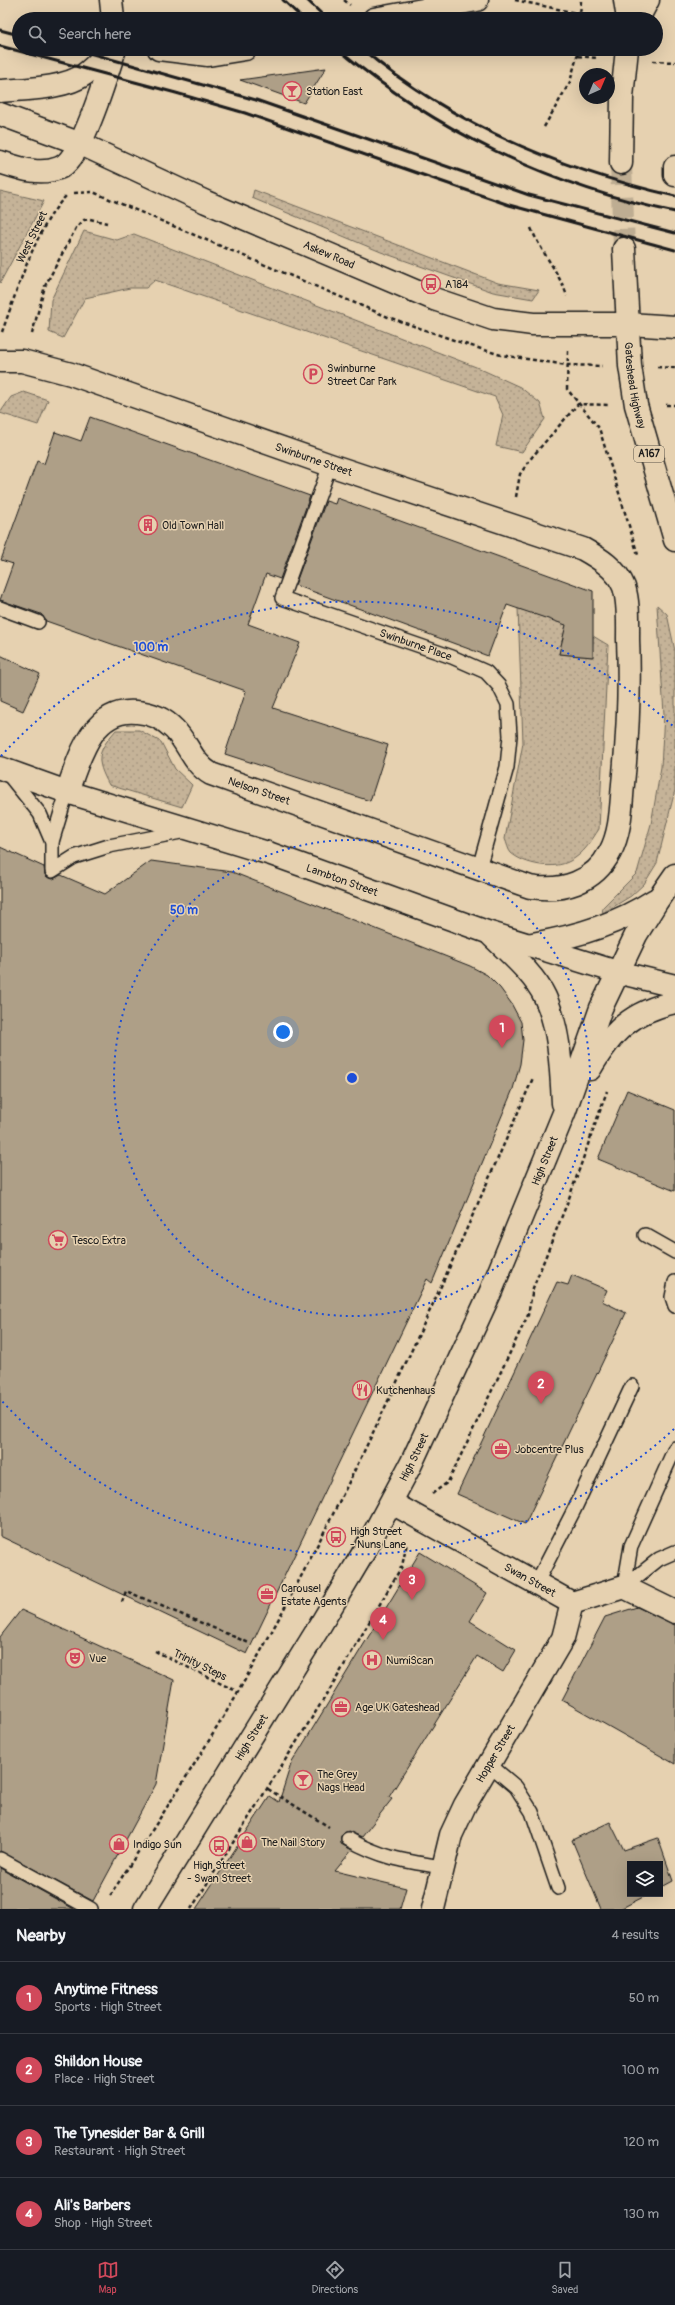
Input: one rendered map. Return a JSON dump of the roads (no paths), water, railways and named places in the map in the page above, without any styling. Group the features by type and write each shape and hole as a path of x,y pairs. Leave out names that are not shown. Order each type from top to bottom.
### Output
{"main road":[{"path":"111,0 112,12"},
{"path":"412,12 477,0"},
{"path":"625,0 627,12"},
{"path":"642,12 648,0"},
{"path":"0,91 41,87 70,81 84,75 104,56"},
{"path":"0,162 29,171 47,171 61,168 72,159 81,144 112,56"},
{"path":"621,163 622,97 626,56"},
{"name":"Askew Road","path":"0,114 81,144 206,202 434,299 493,319 533,324 629,324 675,327"},
{"path":"675,167 675,175"},
{"name":"Gateshead Highway","path":"624,249 630,366 640,425 675,540"},
{"name":"Swinburne Street","path":"0,361 22,361 71,374 330,465 509,525 583,548 602,559 619,578"},
{"name":"Nelson Street","path":"66,792 84,748 96,728 105,719 117,713 130,711 144,712 167,722 176,731 196,763 211,774 530,886 547,889 564,888 581,881 602,864 610,852 617,834 621,810 630,687 627,601 619,578"},
{"path":"2,769 66,792"},
{"name":"Lambton Street","path":"66,792 271,854 488,932 617,972 675,986"},
{"name":"High Street","path":"146,1909 318,1630 392,1503 491,1291 564,1113 601,1008 617,972 636,934 675,875"},
{"path":"529,945 579,934 622,919 659,898"},
{"path":"488,932 514,958 545,996 557,1040 564,1113"},
{"path":"564,1113 604,1044 615,1031 640,1014 675,1002"},
{"name":"Swan Street","path":"392,1503 572,1603"},
{"path":"572,1603 624,1587 675,1612"},
{"name":"Hopper Street","path":"433,1909 451,1835 465,1805 490,1765 563,1638 572,1603"}],"lane":[{"name":"Swinburne Place","path":"330,465 282,598 452,657 486,672 499,686 508,704 510,736 507,766 479,868"},
{"path":"0,608 38,622"},
{"path":"2,769 21,788 40,814 52,842"},
{"path":"66,792 52,842 52,871 74,856 109,846 192,830"},
{"path":"645,1235 675,1252"},
{"path":"675,1282 672,1297 675,1306"},
{"path":"536,1584 574,1510 632,1386"},
{"path":"624,1587 631,1546 675,1448"},
{"path":"624,1587 659,1559 675,1552"},
{"path":"490,1765 516,1787 532,1812 558,1888"},
{"path":"348,1839 371,1851 390,1858 442,1867"},
{"path":"0,1859 91,1909"}],"tunnel":[{"path":"621,163 624,249"}],"railway":[{"path":"283,0 296,12"},
{"path":"307,0 320,12"},
{"path":"0,30 12,33"},
{"path":"0,46 12,49"},
{"path":"37,56 245,113 509,205 675,250"},
{"path":"100,56 256,100 529,195 675,233"},
{"path":"347,56 375,78 414,105 454,130 496,152 540,171 584,187 629,201 675,212"},
{"path":"371,56 397,76 433,100 471,122 510,141 591,173 675,196"}],"place":[{"name":"Station East","path":"292,91"},
{"name":"A184","path":"431,284"},
{"name":"Swinburne Street Car Park","path":"313,374"},
{"name":"Old Town Hall","path":"148,525"},
{"name":"Anytime Fitness","path":"502,1048"},
{"name":"Tesco Extra","path":"58,1240"},
{"name":"Kutchenhaus","path":"362,1390"},
{"name":"Shildon House","path":"541,1404"},
{"name":"Jobcentre Plus","path":"501,1449"},
{"name":"High Street - Nuns Lane","path":"336,1537"},
{"name":"Carousel Estate Agents","path":"267,1594"},
{"name":"The Tynesider Bar & Grill","path":"412,1600"},
{"name":"Ali's Barbers","path":"383,1640"},
{"name":"Vue","path":"75,1658"},
{"name":"NumiScan","path":"372,1660"},
{"name":"Age UK Gateshead","path":"341,1707"},
{"name":"The Grey Nags Head","path":"303,1780"},
{"name":"The Nail Story","path":"247,1842"},
{"name":"Indigo Sun","path":"119,1844"},
{"name":"High Street - Swan Street","path":"219,1846"}]}
